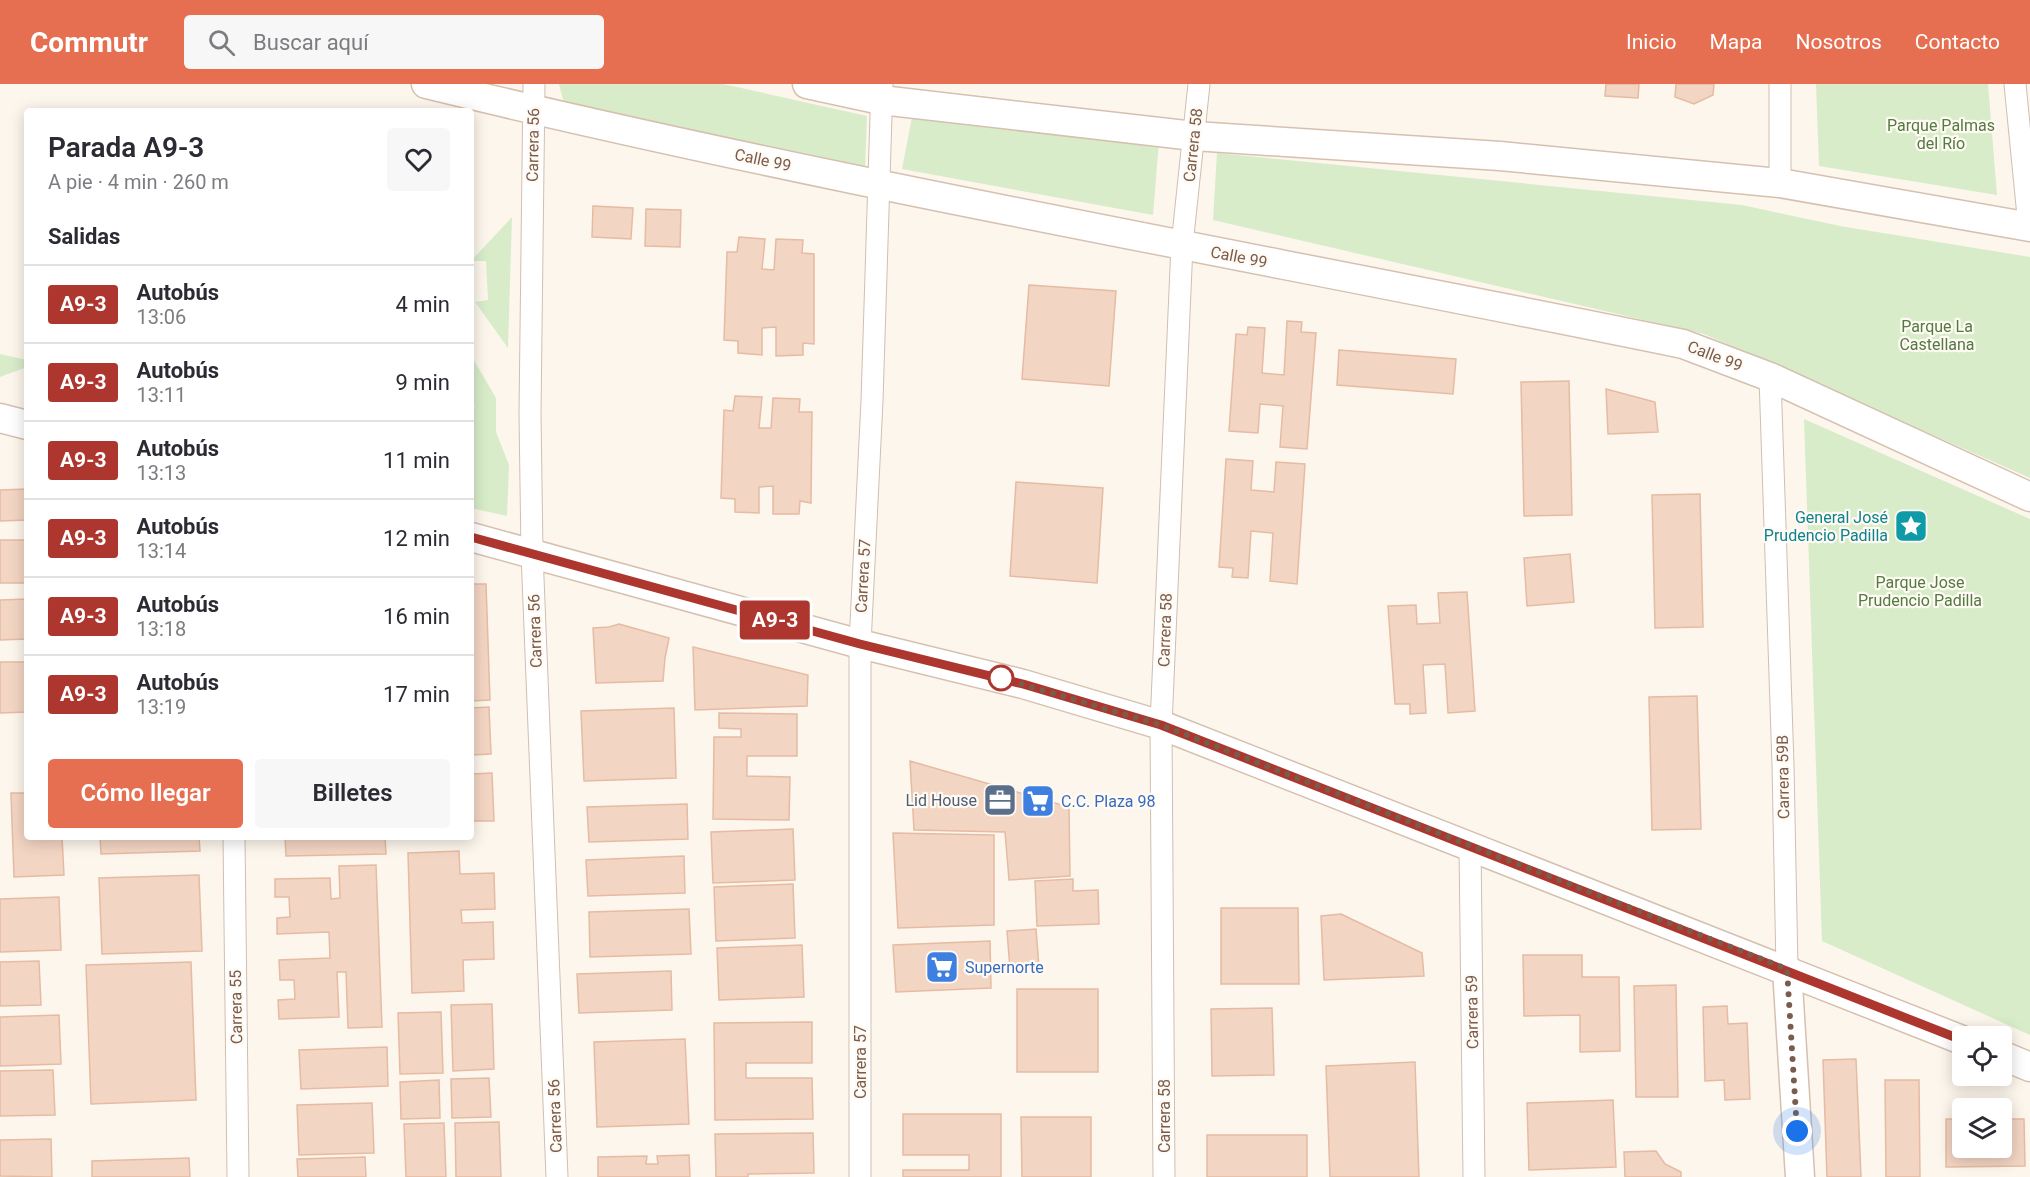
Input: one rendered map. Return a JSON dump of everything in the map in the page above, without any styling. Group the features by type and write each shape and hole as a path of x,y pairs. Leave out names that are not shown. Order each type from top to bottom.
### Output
{"street":[{"name":"Calle 99","path":"426,84 534,97 879,185 1683,344 1770,377 2030,497"},
{"path":"807,84 881,92 1194,136 1500,156 1780,183 2029,226 2015,84"},
{"name":"Carrera 58","path":"1164,1177 1161,725 1182,245 1199,84"},
{"path":"1780,84 1780,183"},
{"name":"Carrera 57","path":"860,1177 860,644 872,401 881,92"},
{"name":"Carrera 56","path":"534,97 530,414 532,553 557,1177"},
{"name":"Carrera 59B","path":"1770,377 1783,754 1787,969 1800,1177"},
{"path":"0,418 24,424"},
{"path":"474,538 860,644 1023,684 1161,725 1787,969 1952,1036"},
{"name":"Carrera 55","path":"234,840 238,1177"},
{"name":"Carrera 59","path":"1470,847 1474,1177"},
{"path":"2012,1060 2030,1067"}],"green space":[{"path":"559,84 723,84 867,116 865,168 564,103"},
{"name":"Parque Palmas del Río","path":"1816,84 1988,84 1997,195 1819,166"},
{"path":"913,112 1159,141 1153,215 902,169"},
{"name":"Parque La Castellana","path":"1217,153 1742,205 1840,226 2030,257 2030,478 1704,334 1213,220"},
{"path":"512,217 508,348 475,302 488,300 486,261 474,261 474,258"},
{"path":"0,354 24,359 24,368 0,377"},
{"path":"474,362 496,398 496,432 509,465 507,516 474,509"},
{"name":"Parque Jose Prudencio Padilla","path":"1804,419 2030,519 2030,1035 1822,941"}],"building":[{"path":"1606,84 1639,84 1638,98 1605,96"},
{"path":"1676,84 1714,84 1713,95 1694,104 1675,97"},
{"path":"593,206 633,208 631,239 592,237"},
{"path":"646,209 681,210 680,247 645,246"},
{"path":"739,237 765,239 762,269 774,270 776,239 803,240 802,253 814,254 814,344 803,343 803,355 776,356 776,327 762,328 762,355 738,353 738,341 724,340 727,252 737,252"},
{"path":"1029,285 1116,291 1109,386 1022,379"},
{"path":"1287,321 1302,322 1301,332 1316,333 1307,449 1280,447 1283,406 1260,404 1258,433 1229,431 1236,334 1247,335 1248,327 1265,328 1262,373 1284,375"},
{"path":"1339,350 1456,359 1453,394 1337,385"},
{"path":"1569,381 1572,515 1524,516 1521,382"},
{"path":"1606,389 1655,402 1658,432 1608,434"},
{"path":"735,396 762,397 759,428 771,428 773,398 800,399 799,412 812,412 811,503 800,501 799,514 773,514 773,486 759,487 759,513 735,512 735,499 721,498 724,410 733,411"},
{"path":"1226,459 1253,461 1251,490 1274,492 1276,462 1305,464 1297,584 1270,581 1273,533 1251,531 1248,578 1232,577 1233,568 1219,567"},
{"path":"1016,482 1103,488 1097,583 1010,576"},
{"path":"24,489 24,520 0,521 0,490"},
{"path":"1700,494 1703,627 1655,628 1652,495"},
{"path":"0,540 24,540 24,583 0,583"},
{"path":"1570,554 1574,602 1527,606 1524,558"},
{"path":"474,584 486,584 490,700 474,701"},
{"path":"1467,592 1475,711 1448,713 1445,664 1423,665 1426,713 1410,714 1410,704 1395,704 1388,606 1416,605 1417,624 1440,623 1438,593"},
{"path":"24,599 24,639 0,640 0,600"},
{"path":"619,624 669,638 663,681 596,683 593,628"},
{"path":"693,647 808,675 807,706 695,710"},
{"path":"0,662 24,662 24,712 0,713"},
{"path":"1697,696 1701,829 1652,830 1649,697"},
{"path":"489,707 491,754 474,755 474,708"},
{"path":"674,708 676,778 584,781 581,711"},
{"path":"719,713 797,714 797,756 747,756 747,776 790,777 789,820 713,819 714,737 741,737 741,729 719,728"},
{"path":"910,761 1069,807 1070,876 1009,880 1005,832 914,830"},
{"path":"492,773 494,821 474,821 474,774"},
{"path":"11,793 24,793 24,840 62,840 64,875 14,877"},
{"path":"687,804 688,839 589,842 587,807"},
{"path":"793,829 795,880 713,883 711,832"},
{"path":"893,833 994,835 994,925 898,928"},
{"path":"100,840 199,840 200,851 101,854"},
{"path":"285,840 385,840 386,854 286,856"},
{"path":"459,851 460,874 494,873 495,909 461,910 462,923 493,922 494,959 463,960 464,991 412,993 408,853"},
{"path":"684,856 685,893 588,896 586,860"},
{"path":"376,865 382,1027 348,1028 346,972 337,972 339,1017 279,1019 278,1000 295,999 294,980 280,980 279,960 330,958 329,932 277,934 277,918 290,917 289,897 275,897 275,879 330,878 331,899 340,898 339,866"},
{"path":"199,875 202,951 102,954 99,878"},
{"path":"1073,879 1073,891 1098,890 1099,924 1037,926 1035,881"},
{"path":"793,884 795,938 716,941 714,887"},
{"path":"59,897 61,950 0,952 0,899"},
{"path":"1221,908 1298,908 1299,984 1221,984"},
{"path":"689,909 691,954 590,957 589,912"},
{"path":"1341,914 1422,953 1424,976 1324,980 1321,916"},
{"path":"1036,929 1039,967 1010,969 1007,931"},
{"name":"Supernorte","path":"990,941 991,988 896,992 893,945"},
{"path":"802,945 804,997 719,1000 717,948"},
{"path":"1523,955 1582,955 1582,977 1619,977 1620,1051 1580,1052 1580,1015 1524,1016"},
{"path":"39,961 41,1005 0,1006 0,962"},
{"path":"191,962 196,1100 91,1104 86,965"},
{"path":"671,971 672,1010 579,1013 577,974"},
{"path":"1676,985 1678,1097 1636,1097 1634,986"},
{"path":"1017,989 1098,989 1098,1072 1017,1072"},
{"path":"492,1004 494,1069 453,1071 451,1005"},
{"path":"1727,1006 1728,1024 1747,1023 1750,1099 1725,1100 1724,1080 1705,1081 1703,1007"},
{"path":"1272,1008 1274,1075 1212,1076 1211,1009"},
{"path":"441,1012 443,1073 400,1074 398,1013"},
{"path":"59,1015 61,1064 0,1066 0,1017"},
{"path":"812,1022 812,1063 746,1063 746,1078 812,1078 813,1119 715,1120 714,1023"},
{"path":"685,1039 689,1124 597,1127 594,1042"},
{"path":"387,1047 388,1086 301,1089 299,1050"},
{"path":"1856,1059 1861,1177 1827,1177 1823,1060"},
{"path":"1415,1062 1419,1177 1330,1177 1326,1066"},
{"path":"53,1070 55,1115 0,1116 0,1071"},
{"path":"489,1078 491,1117 452,1118 451,1079"},
{"path":"439,1080 440,1118 401,1119 400,1082"},
{"path":"1885,1080 1919,1080 1920,1177 1886,1177"},
{"path":"1613,1100 1616,1167 1529,1170 1527,1103"},
{"path":"372,1103 374,1153 299,1155 297,1105"},
{"path":"903,1114 1001,1114 1001,1177 903,1177 903,1170 969,1170 969,1155 903,1155"},
{"path":"1021,1117 1091,1117 1091,1177 1022,1177"},
{"path":"1946,1119 1952,1119 1952,1158 2012,1158 2012,1119 2024,1119 2025,1166 1946,1167"},
{"path":"499,1122 501,1177 456,1177 455,1123"},
{"path":"444,1123 446,1177 406,1177 404,1124"},
{"path":"813,1133 814,1173 716,1177 715,1134"},
{"path":"1207,1135 1307,1135 1307,1177 1207,1177"},
{"path":"51,1139 52,1177 0,1176 0,1140"},
{"path":"1656,1151 1665,1164 1681,1172 1681,1177 1625,1177 1624,1152"},
{"path":"689,1155 690,1177 598,1177 598,1157 647,1156 646,1164 658,1164 657,1156"},
{"path":"365,1157 366,1177 298,1177 297,1159"},
{"path":"189,1158 190,1177 92,1177 92,1161"}],"bus line":[{"name":"A9-3","path":"474,538 860,644 1023,684 1161,725 1787,969 1952,1036"}],"place":[{"name":"General José Prudencio Padilla","path":"1911,526"},
{"name":"Lid House","path":"1000,800"},
{"name":"C.C. Plaza 98","path":"1038,801"},
{"name":"Supernorte","path":"942,967"}],"route":[{"path":"1001,678 1161,725 1787,969 1797,1131"}]}
